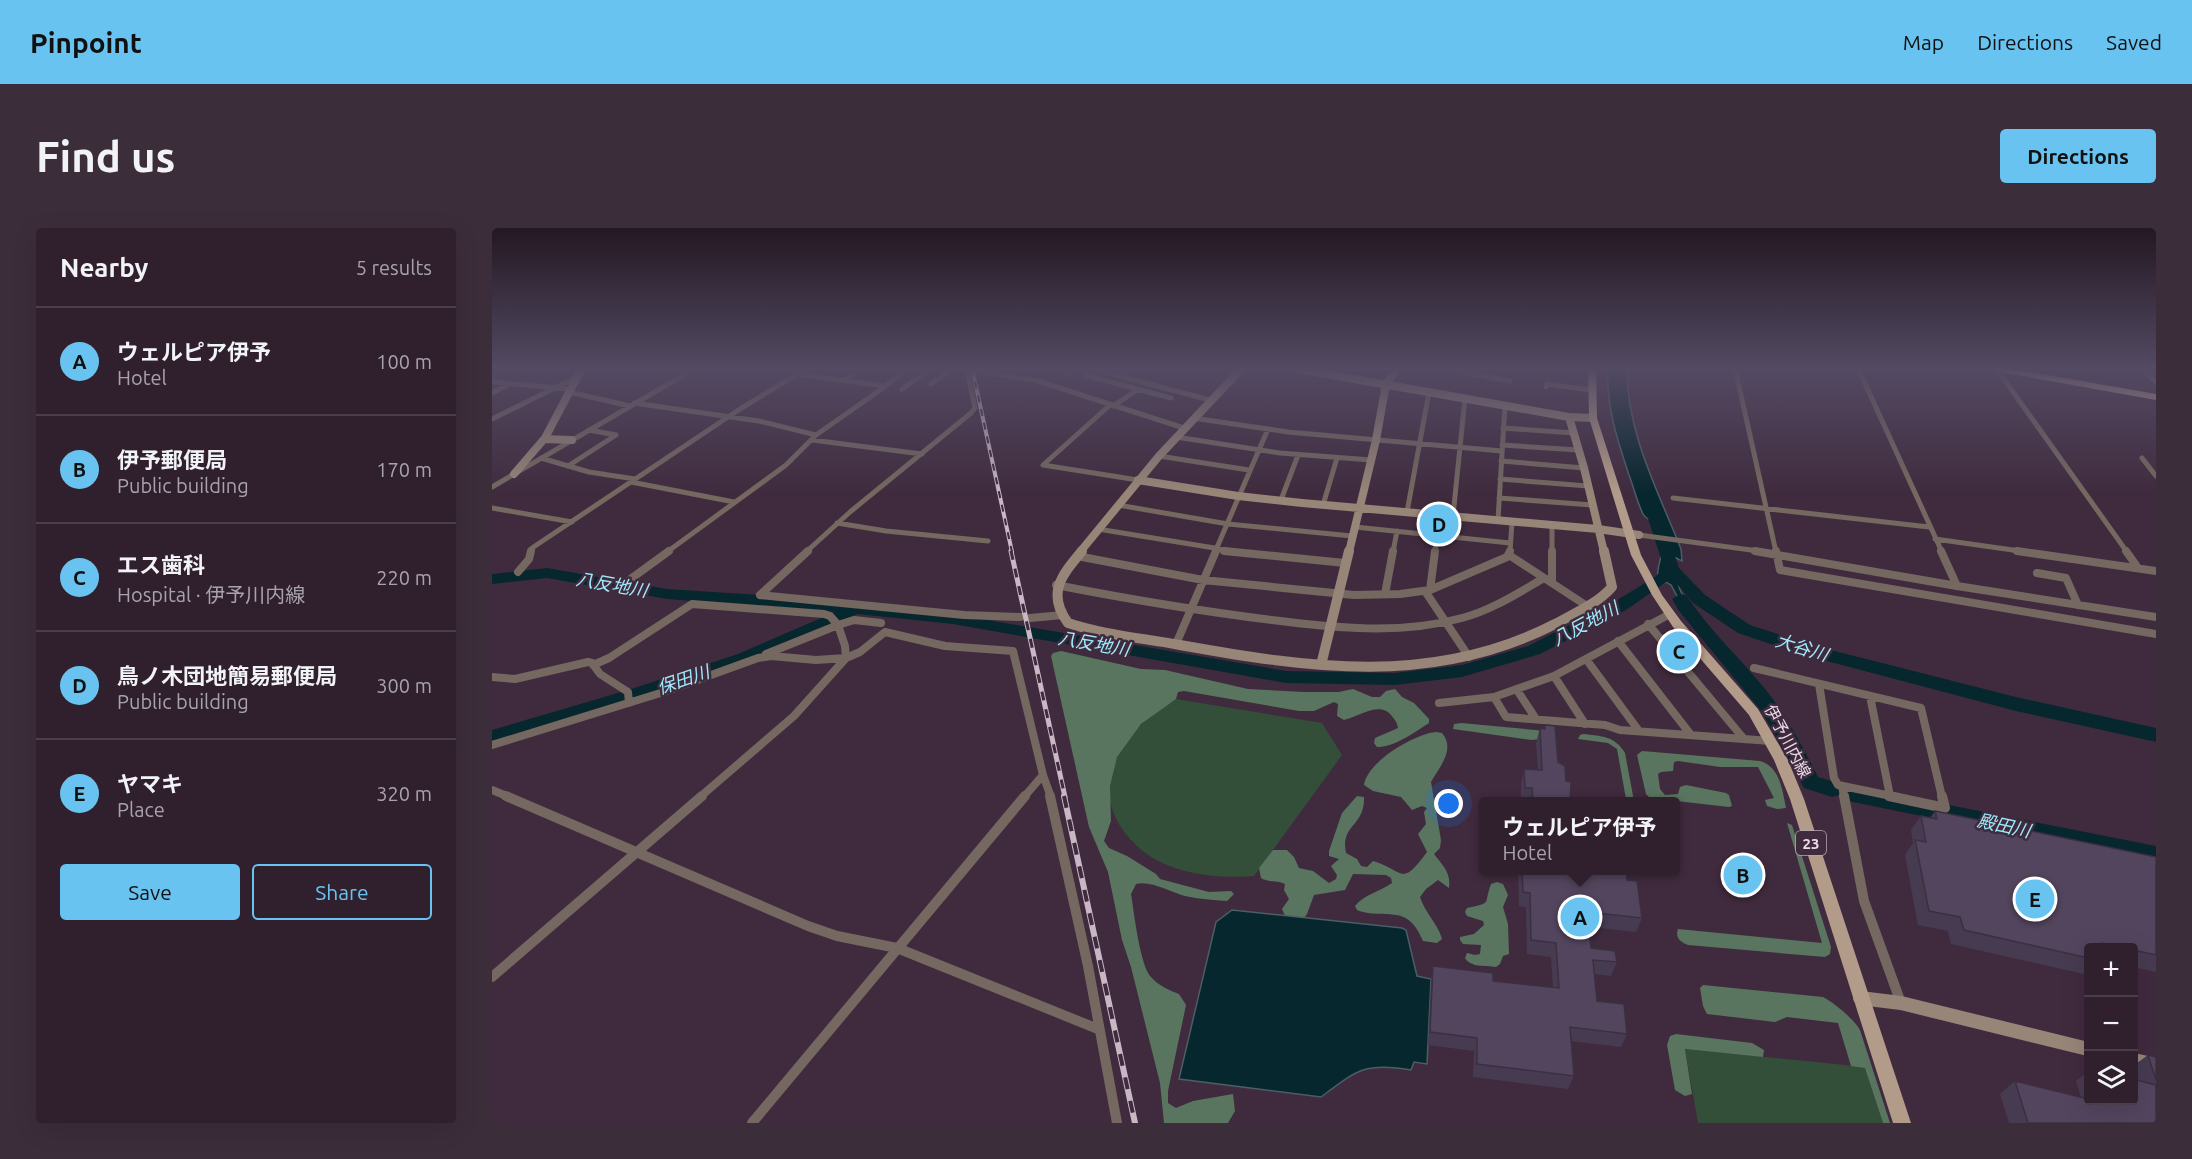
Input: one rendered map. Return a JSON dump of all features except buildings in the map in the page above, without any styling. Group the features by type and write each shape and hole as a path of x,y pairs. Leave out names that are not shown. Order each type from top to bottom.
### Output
{"main road":[{"name":"伊予川内線","path":"1592,410 1627,533 1642,568 1670,614 1742,696 1771,741 1797,799 1902,1123"}],"street":[{"path":"492,419 510,410"},
{"path":"514,474 528,463 545,439 560,410"},
{"path":"492,487 624,410"},
{"path":"671,410 759,421 814,438 922,454"},
{"path":"518,572 529,559 532,548 740,410"},
{"path":"625,583 697,533 734,502 786,465 814,438 852,410"},
{"path":"974,410 837,523 760,595 964,615 1020,617"},
{"path":"1108,410 1043,465 1238,496 1598,529 1778,554 1959,586 2156,617"},
{"path":"1124,410 1184,428"},
{"path":"1201,410 1138,480 1056,585 1065,620 1073,625 1265,660 1321,665 1418,665 1469,657 1515,643 1602,598 1612,587 1584,468 1569,417"},
{"path":"1321,665 1381,410"},
{"path":"1407,512 1426,410"},
{"path":"1453,516 1464,410"},
{"path":"1498,520 1505,410"},
{"path":"1530,410 1569,417 1593,418"},
{"path":"1745,410 1780,570 2156,634"},
{"path":"1877,410 1929,527 1966,601"},
{"path":"2026,410 2138,568"},
{"path":"1193,418 1268,429 1420,444 1578,450"},
{"path":"1503,428 1574,433"},
{"path":"1176,644 1268,429"},
{"path":"568,466 616,435 589,430"},
{"path":"1176,437 1298,455 1371,460"},
{"path":"545,439 572,440"},
{"path":"1281,500 1298,455"},
{"path":"1159,456 1249,470"},
{"path":"541,458 633,481 734,502"},
{"path":"1323,505 1337,458"},
{"path":"2142,458 2156,476"},
{"path":"1501,461 1584,468"},
{"path":"1500,479 1588,486"},
{"path":"1499,498 1592,505"},
{"path":"1672,498 1929,527"},
{"path":"1118,505 1228,524 1353,532 1397,531 1510,543"},
{"path":"492,508 572,522"},
{"path":"1509,555 1512,522"},
{"path":"837,523 885,531 988,541"},
{"path":"1552,526 1552,583"},
{"path":"1098,529 1215,550 1345,563"},
{"path":"1385,594 1397,531"},
{"path":"1437,536 1427,591 1469,657"},
{"path":"1935,539 2156,571"},
{"path":"1077,556 1203,580 1339,594 1385,594 1427,591 1462,578 1509,555"},
{"path":"1509,555 1587,606"},
{"path":"2042,573 2066,578 2078,605"},
{"path":"1056,585 1190,610 1330,627 1413,627 1446,622 1480,611 1544,578"},
{"path":"492,977 794,716 846,658 845,646 838,625 830,616 692,604 609,658 594,665"},
{"path":"492,745 758,658 856,617 866,605"},
{"path":"1439,703 1494,697 1554,676 1670,614"},
{"path":"1030,618 1063,615"},
{"path":"856,617 880,623"},
{"path":"1648,624 1744,739"},
{"path":"758,658 771,656 816,660 846,658 860,652 885,632 945,646 1013,651 1068,874 1117,1123"},
{"path":"1618,641 1691,735"},
{"path":"1586,658 1639,731"},
{"path":"492,677 514,679 580,662 592,663 600,674 629,699"},
{"path":"1754,668 1921,708 1945,808 1838,785 1834,778 1819,684"},
{"path":"1554,676 1585,723"},
{"path":"1516,690 1536,719"},
{"path":"1869,696 1890,796"},
{"path":"1494,697 1506,717 1585,723 1639,731 1771,741"},
{"path":"752,1123 1043,775"},
{"path":"1842,786 1864,901 1901,1003"},
{"path":"492,790 808,926 837,936 897,948 1098,1029"},
{"path":"1860,998 1901,1003 2084,1048"},
{"path":"2138,1061 2156,1065"}],"shaded area":[{"path":"1611,410 1631,410 1645,460 1681,549 1682,561 1674,557 1678,583 1691,606 1687,606 1695,619 1691,620 1688,616 1671,585 1666,582 1660,585 1658,572 1664,545 1664,531 1663,528 1645,517 1641,509"},
{"path":"1061,651 1141,669 1165,670 1248,689 1339,692 1353,689 1372,697 1380,697 1386,691 1395,689 1402,697 1414,703 1429,719 1429,723 1404,739 1377,747 1374,743 1375,738 1398,728 1391,715 1381,709 1344,720 1337,716 1338,704 1334,702 1314,711 1299,711 1184,691 1178,692 1176,699 1141,724 1117,757 1110,786 1111,821 1104,841 1109,848 1127,856 1156,874 1160,879 1209,892 1231,891 1234,894 1227,901 1201,899 1142,883 1136,884 1131,894 1138,938 1147,971 1157,983 1179,994 1186,1005 1168,1091 1168,1103 1176,1108 1193,1101 1233,1094 1235,1111 1228,1123 1164,1123 1160,1083 1122,940 1108,872 1089,827 1051,656"},
{"path":"1176,699 1322,723 1342,755 1254,876 1224,877 1177,869 1162,863 1137,846 1120,826 1111,805 1109,784 1114,764 1124,745 1138,728"},
{"path":"1454,724 1546,731 1541,739 1532,740 1453,729"},
{"path":"1436,732 1442,733 1446,739 1447,752 1431,782 1441,840 1440,848 1434,854 1448,873 1449,888 1438,880 1420,897 1442,939 1437,943 1423,941 1410,921 1402,917 1357,910 1355,906 1363,899 1392,883 1391,878 1386,875 1353,874 1345,890 1314,895 1304,918 1285,916 1282,909 1289,899 1284,890 1285,884 1261,878 1259,868 1273,850 1287,850 1294,857 1299,868 1313,871 1329,883 1336,879 1337,875 1331,866 1339,859 1329,856 1329,851 1342,813 1357,796 1364,797 1363,807 1361,814 1346,836 1346,853 1357,859 1361,866 1367,867 1373,861 1402,874 1412,870 1418,863 1427,852 1418,834 1426,824 1424,812 1427,808 1422,806 1412,810 1401,797 1373,791 1364,785 1373,767 1382,759 1416,738"},
{"path":"1580,735 1607,738 1621,747 1625,753 1633,797 1626,797 1617,749 1608,743 1578,739"},
{"path":"1642,751 1760,761 1776,773 1786,808 1777,809 1767,806 1765,800 1774,798 1758,767 1720,767 1678,761 1674,762 1673,771 1658,774 1660,789 1665,795 1678,794 1680,787 1686,785 1726,793 1729,795 1732,806 1729,807 1680,801 1680,797 1649,797 1646,794 1637,755"},
{"path":"1787,823 1792,825 1831,947 1830,954 1825,957 1688,945 1681,941 1677,935 1678,929 1822,943"},
{"path":"1497,882 1503,884 1508,895 1503,907 1508,924 1509,954 1503,956 1496,967 1475,965 1465,958 1467,953 1480,954 1481,945 1463,944 1460,937 1474,934 1484,925 1483,921 1467,916 1465,912 1467,908 1484,904 1491,884"},
{"path":"1232,910 1406,930 1417,976 1431,979 1427,1064 1414,1062 1411,1070 1383,1067 1362,1070 1321,1097 1179,1079 1216,922"},
{"path":"1703,985 1823,997 1832,1003 1849,1016 1860,1030 1890,1123 1883,1123 1865,1068 1851,1066 1838,1023 1787,1017 1775,1022 1707,1014 1700,988"},
{"path":"1676,1034 1752,1043 1764,1050 1763,1057 1685,1049 1692,1094 1685,1096 1675,1090 1667,1045 1670,1036"},
{"path":"1685,1049 1865,1067 1883,1123 1698,1123"}],"waterway":[{"name":"大谷川","path":"1650,503 1672,569"},
{"name":"八反地川","path":"492,579 547,573 667,594 777,601 953,619 1286,677 1395,679 1462,671 1534,650 1620,606 1661,580 1672,569"},
{"name":"大谷川","path":"1672,569 1699,599 1744,629 1806,650 2016,704 2156,735"},
{"name":"殿田川","path":"1680,599 1704,633 1769,707 1811,783 1832,789"},
{"name":"保田川","path":"492,737 635,695 744,658 850,612"},
{"name":"殿田川","path":"1853,794 2156,855"}],"railway":[{"path":"981,410 1012,552"},
{"path":"1011,551 1065,797"},
{"path":"1064,796 1135,1123"}],"place":[{"name":"鳥ノ木団地簡易郵便局","path":"1439,524"},
{"name":"エス歯科","path":"1679,651"},
{"name":"伊予郵便局","path":"1743,875"},
{"name":"ヤマキ","path":"2035,899"},
{"name":"ウェルピア伊予","path":"1580,917"}]}
